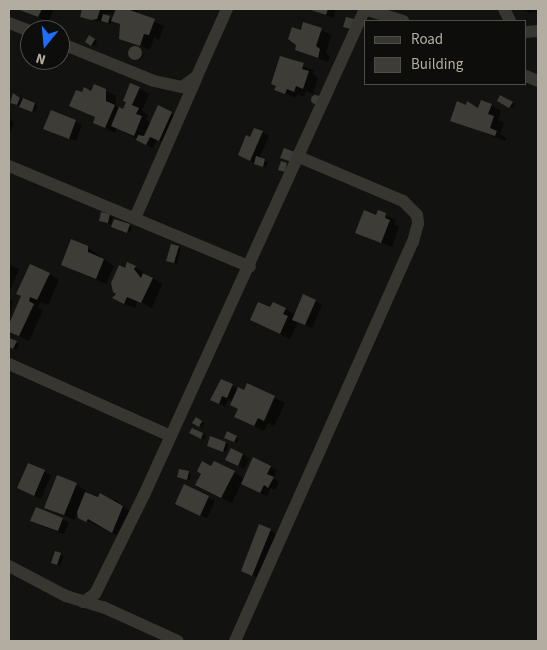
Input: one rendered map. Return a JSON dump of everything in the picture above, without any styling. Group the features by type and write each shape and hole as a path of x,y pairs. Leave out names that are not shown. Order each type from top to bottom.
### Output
{"street":[{"path":"135,218 227,9"},
{"path":"83,602 95,594 171,436 250,266 365,9 400,20"},
{"path":"70,47 172,86 185,87 197,76"},
{"path":"235,641 413,242 418,223 417,215 403,201 299,157"},
{"path":"9,166 250,266"},
{"path":"9,364 171,436"},
{"path":"9,566 34,581 83,602 103,607 176,641"},
{"path":"95,594 103,607"}],"building":[{"path":"17,9 42,9 38,17"},
{"path":"82,9 107,9 100,10 97,19 91,20 80,17"},
{"path":"116,9 127,9 155,19 149,35 144,34 140,46 119,39 120,24 111,21"},
{"path":"308,9 328,9 326,15"},
{"path":"103,14 110,16 108,23 101,21"},
{"path":"346,17 354,19 351,29 343,27"},
{"path":"303,22 322,28 316,46 320,49 318,58 295,50 296,45 288,39 292,27 301,30"},
{"path":"89,35 95,39 91,46 85,42"},
{"path":"135,46 140,48 142,53 140,58 135,60 130,58 128,53 130,48"},
{"path":"280,56 304,63 302,69 309,71 303,89 296,86 294,92 287,89 285,94 274,90 276,86 271,84"},
{"path":"130,83 140,87 132,105 139,108 136,114 142,116 134,136 111,126 119,107 123,109 126,102 123,101"},
{"path":"94,84 106,89 106,101 115,105 105,128 93,123 95,117 69,106 76,90 82,92 84,87 91,91"},
{"path":"13,93 20,98 17,105 10,103"},
{"path":"315,95 319,99 315,103 311,99"},
{"path":"500,95 513,102 509,108 497,101"},
{"path":"23,98 35,103 32,112 19,107"},
{"path":"481,100 492,104 488,114 494,116 490,128 497,131 495,136 450,121 457,101 466,105 467,101 478,108"},
{"path":"158,105 172,112 159,141 150,137 146,145 136,140 138,135 144,136"},
{"path":"51,110 76,120 69,139 43,129"},
{"path":"254,128 263,131 250,161 238,155 246,135 250,137"},
{"path":"284,148 295,152 292,162 280,158"},
{"path":"256,156 265,159 263,167 254,164"},
{"path":"281,161 287,163 285,172 278,170"},
{"path":"364,210 376,215 378,210 386,213 385,218 390,220 381,243 355,233"},
{"path":"101,212 110,214 108,223 99,221"},
{"path":"114,219 130,224 127,233 111,227"},
{"path":"71,239 88,246 88,252 104,259 96,279 61,265"},
{"path":"171,244 179,246 174,263 166,261"},
{"path":"127,262 136,266 134,269 141,278 143,273 153,278 141,303 127,297 124,304 112,298 116,294 113,292 111,283 119,265 125,268"},
{"path":"30,264 50,273 37,300 30,297 29,301 34,304 19,336 9,332 9,324 21,296 16,294"},
{"path":"303,294 316,300 305,325 292,320"},
{"path":"258,302 270,307 273,302 286,308 283,314 288,316 280,334 250,320"},
{"path":"9,338 17,341 13,349 9,347"},
{"path":"221,379 233,384 227,398 222,396 219,404 210,400"},
{"path":"247,383 275,396 264,421 258,418 254,426 234,417 238,409 230,405 238,387 244,390"},
{"path":"196,417 202,421 199,427 192,423"},
{"path":"192,428 203,433 201,439 189,433"},
{"path":"227,431 237,436 234,442 224,438"},
{"path":"210,436 226,442 223,452 207,446"},
{"path":"231,448 243,454 238,466 225,460"},
{"path":"253,457 271,466 267,474 274,477 268,488 264,485 260,493 241,484"},
{"path":"202,461 211,466 214,461 235,471 221,498 195,485 201,474 197,471"},
{"path":"28,463 45,470 34,496 17,488"},
{"path":"179,469 189,471 187,480 177,477"},
{"path":"57,475 77,483 64,515 44,508"},
{"path":"184,484 209,496 200,516 175,504"},
{"path":"85,492 98,497 100,493 123,506 112,533 88,519 86,522 78,518 77,512"},
{"path":"36,507 63,518 58,531 30,521"},
{"path":"259,524 271,529 252,576 241,571"},
{"path":"55,551 61,553 57,565 51,563"}]}
